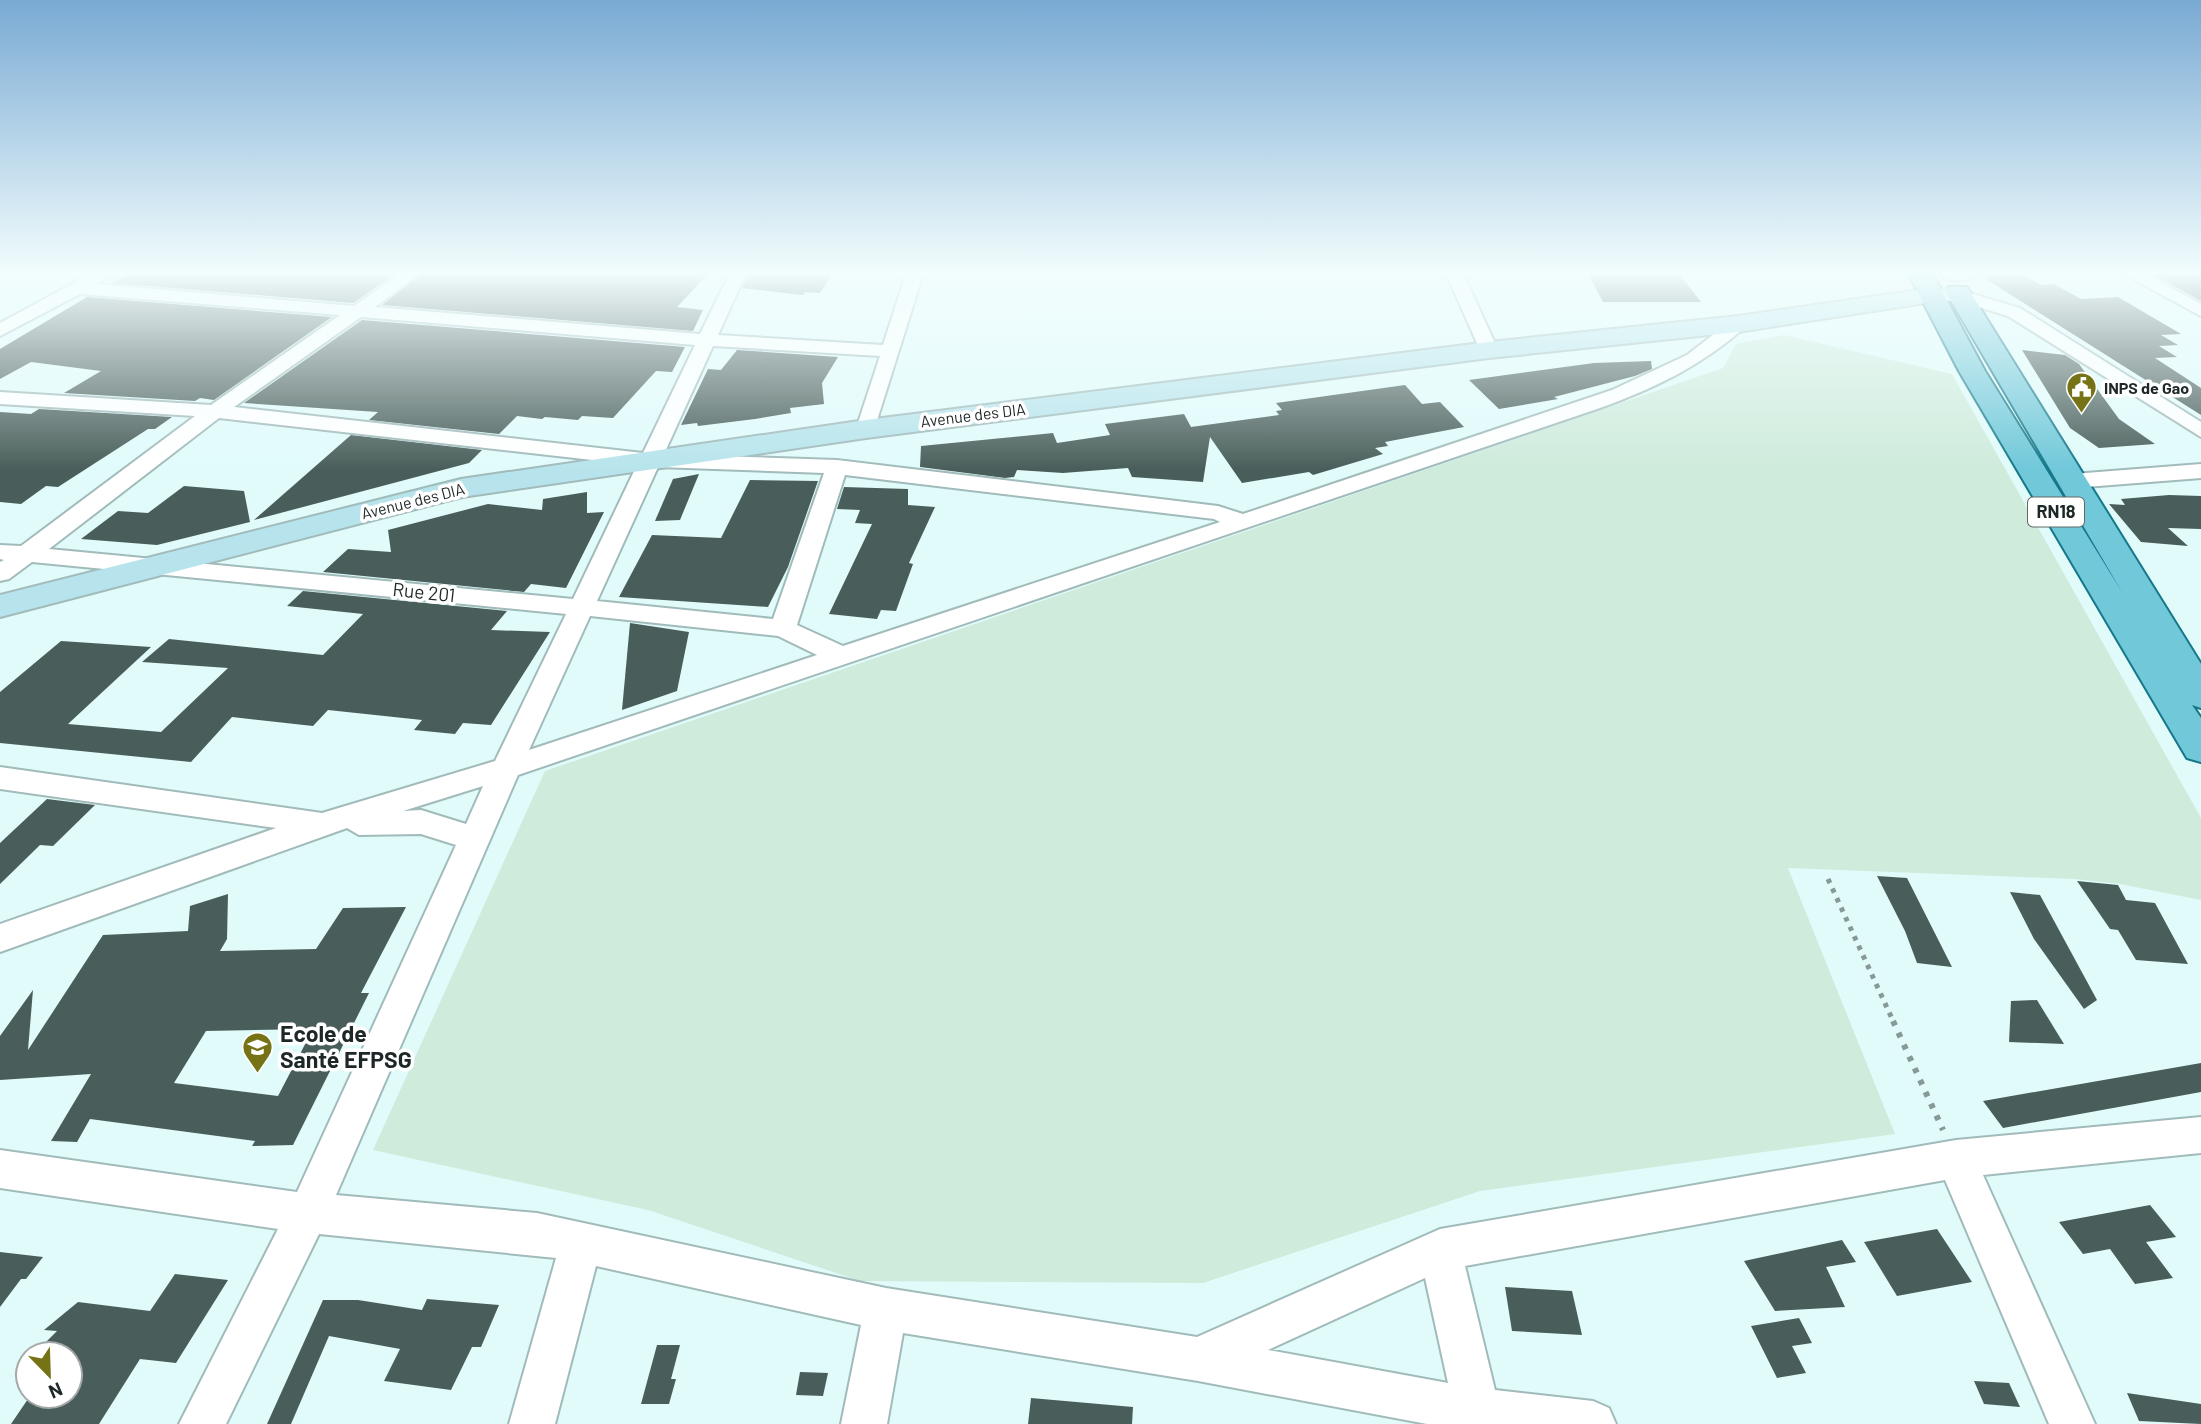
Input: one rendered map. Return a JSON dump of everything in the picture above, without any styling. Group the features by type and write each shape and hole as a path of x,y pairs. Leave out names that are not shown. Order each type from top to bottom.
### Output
{"main road":[{"name":"RN18","path":"1963,337 1972,370 2171,703 2201,748"},
{"name":"RN18","path":"1984,337 2198,687"}],"street":[{"path":"0,574 215,411 322,337"},
{"path":"673,337 890,351"},
{"path":"866,429 894,337"},
{"path":"1483,337 1489,350"},
{"name":"Avenue des DIA","path":"0,606 461,488 866,429 1489,350 1609,337"},
{"path":"0,938 323,824 506,768 1540,423 1676,372 1724,337"},
{"path":"2054,337 2201,431"},
{"path":"202,1424 308,1213 506,768 706,340"},
{"path":"0,398 215,411 650,460 837,467 1218,513 1241,521"},
{"path":"783,628 837,467"},
{"path":"2066,469 2201,471"},
{"name":"Rue 201","path":"0,552 165,565 783,628 842,656"},
{"path":"0,778 323,824 421,822 476,839"},
{"path":"1198,1359 1440,1250 1956,1159 2201,1135"},
{"path":"1956,1159 2072,1424"},
{"path":"0,1169 308,1213 537,1233 886,1309 1198,1359 1479,1418 1593,1424"},
{"path":"532,1424 581,1243"},
{"path":"1440,1250 1479,1418"},
{"path":"864,1424 886,1309"}],"path":[{"path":"1828,879 1956,1159"}],"green space":[{"path":"1771,337 1795,337 1952,374 2201,818 2201,900 2120,884 2075,879 1788,868 1895,1134 1480,1191 1203,1283 860,1281 648,1210 373,1150 545,771 1723,368 1736,344"}],"building":[{"path":"19,337 303,337 214,400 200,398 195,401 64,393 101,371 31,362 0,379 0,349"},
{"path":"337,337 571,337 685,347 672,372 656,371 613,418 582,416 578,420 517,416 499,434 369,420 378,412 244,403"},
{"path":"2078,337 2165,337 2178,345 2159,346 2177,357 2155,358 2201,388 2201,415"},
{"path":"737,350 838,357 822,383 824,404 790,408 791,413 755,419 698,426 697,423 681,425 708,369 721,370"},
{"path":"2022,350 2065,355 2079,364 2119,419 2155,444 2099,448 2070,428"},
{"path":"1651,361 1652,369 1635,376 1554,397 1558,399 1499,409 1469,380 1594,363"},
{"path":"1405,385 1422,404 1440,402 1464,427 1385,442 1388,446 1375,448 1383,454 1313,475 1309,472 1242,483 1210,437 1203,482 1132,477 1128,468 1063,473 1017,470 1014,477 1005,478 920,467 921,446 1053,433 1057,443 1110,435 1105,424 1184,414 1191,427 1279,415 1276,411 1282,410 1276,403"},
{"path":"39,409 172,417 155,429 148,429 58,487 46,486 21,504 0,502 0,412 31,414"},
{"path":"351,435 482,450 469,463 254,520"},
{"path":"699,474 680,520 655,521 673,479"},
{"path":"750,480 818,481 788,567 768,607 619,597 652,535 721,538"},
{"path":"184,486 244,491 250,522 157,545 81,539 118,511 148,513"},
{"path":"844,487 908,489 908,505 935,507 909,563 913,564 896,611 881,610 877,619 829,614 872,524 855,523 860,510 837,509"},
{"path":"587,492 587,513 604,512 566,588 531,584 524,592 323,572 348,549 391,552 388,530 488,504 542,510 543,499"},
{"path":"2169,495 2201,496 2201,529 2168,528 2188,546 2141,542 2109,504 2125,505 2121,499"},
{"path":"303,591 507,611 491,630 550,632 491,725 463,723 455,734 414,730 422,720 328,710 313,726 232,717 191,762 0,743 0,692 61,641 151,647 68,724 161,732 228,668 142,662 169,639 323,655 363,614 287,606"},
{"path":"630,623 689,632 677,691 622,710"},
{"path":"47,799 95,805 53,846 40,845 0,884 0,843"},
{"path":"1877,876 1907,878 1952,967 1917,963 1905,931"},
{"path":"2077,881 2118,885 2126,900 2155,903 2188,964 2136,960 2118,930 2110,929"},
{"path":"2010,892 2040,895 2097,1000 2084,1009 2034,939"},
{"path":"228,894 227,939 220,951 316,949 343,908 406,907 361,993 369,993 293,1145 252,1146 255,1141 90,1119 77,1142 51,1141 91,1074 0,1080 0,1036 33,990 28,1050 103,935 188,931 190,906","holes":["313,1029 278,1096 174,1083 206,1031"]},
{"path":"2037,1000 2064,1044 2009,1042 2011,1001"},
{"path":"2201,1063 2201,1092 2003,1128 1983,1101"},
{"path":"2150,1205 2176,1237 2146,1242 2173,1278 2135,1284 2110,1249 2083,1254 2059,1222"},
{"path":"1937,1229 1972,1282 1897,1296 1864,1242"},
{"path":"1842,1240 1856,1262 1826,1267 1845,1307 1775,1311 1744,1261"},
{"path":"0,1252 43,1257 26,1279 21,1279 0,1307"},
{"path":"175,1274 228,1280 176,1363 140,1359 99,1424 11,1424 20,1410 84,1410 84,1340 48,1340 57,1331 44,1330 78,1302 150,1311"},
{"path":"1505,1287 1572,1291 1582,1335 1512,1331"},
{"path":"427,1299 499,1305 481,1347 472,1347 451,1390 384,1381 400,1349 329,1336 291,1424 267,1424 323,1300 358,1300 422,1310"},
{"path":"1799,1318 1812,1343 1792,1346 1806,1373 1777,1378 1751,1326"},
{"path":"657,1345 680,1345 671,1379 676,1379 669,1404 641,1404"},
{"path":"800,1372 828,1373 823,1396 796,1395"},
{"path":"1974,1381 2009,1383 2020,1407 1984,1404"},
{"path":"2127,1393 2201,1404 2201,1424 2139,1421"},
{"path":"1031,1398 1133,1407 1132,1424 1028,1424"}],"place":[{"name":"INPS de Gao","path":"2081,415"},
{"name":"Ecole de Santé EFPSG","path":"257,1074"}]}
